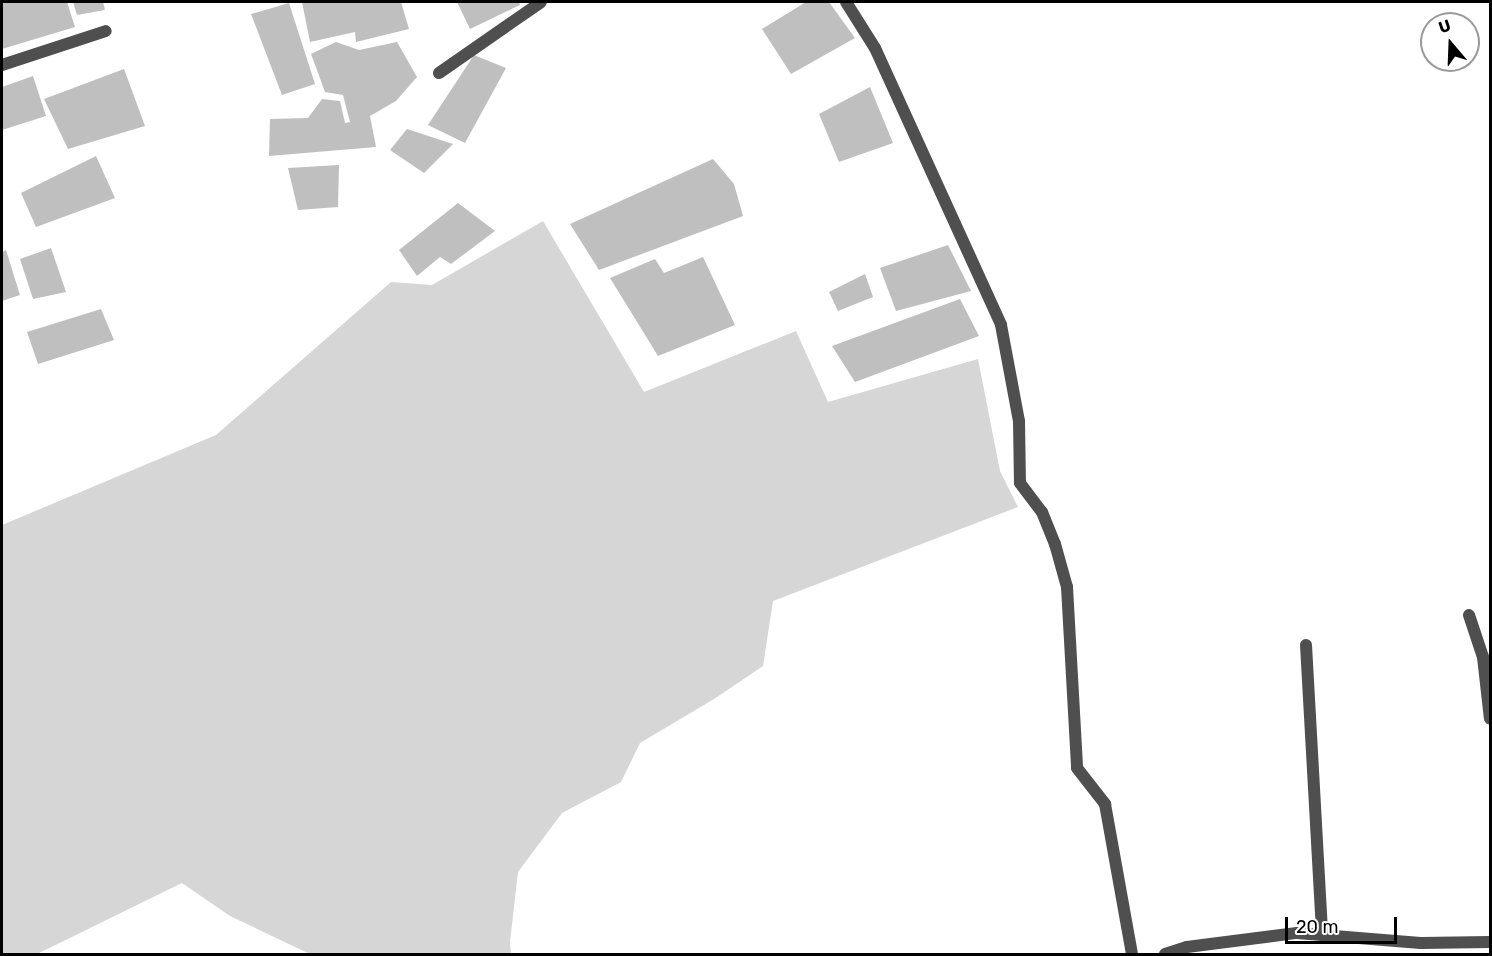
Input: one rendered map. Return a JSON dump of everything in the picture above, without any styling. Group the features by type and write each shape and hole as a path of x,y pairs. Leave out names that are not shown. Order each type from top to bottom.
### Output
{"street":[{"path":"439,73 541,2"},
{"path":"846,2 875,48 1001,325 1019,421 1020,483 1042,512 1055,544 1067,587 1077,768 1105,804 1132,954"},
{"path":"2,65 106,31"},
{"path":"1469,615 1483,657 1491,719"},
{"path":"1306,645 1322,935"},
{"path":"1165,954 1187,947 1297,933 1421,943 1491,942"}],"shaded area":[{"path":"543,221 644,392 796,331 828,402 978,359 1000,471 1018,507 773,601 763,666 714,699 640,743 621,782 562,813 518,872 510,942 511,954 310,954 230,916 182,883 37,954 2,954 2,525 216,435 391,282 432,285"}],"building":[{"path":"2,2 67,2 75,27 2,49"},
{"path":"73,2 103,2 105,10 77,15"},
{"path":"302,2 401,2 409,29 356,42 355,32 310,42"},
{"path":"457,2 519,2 520,5 470,29"},
{"path":"806,2 829,2 855,38 791,74 762,29"},
{"path":"289,3 315,84 282,95 251,14"},
{"path":"336,42 359,50 397,42 417,77 396,101 370,116 376,147 269,156 270,119 308,118 322,99 340,101 345,123 350,122 343,95 325,92 311,54"},
{"path":"474,55 506,68 465,143 428,125"},
{"path":"124,69 145,126 68,149 44,99"},
{"path":"33,76 46,116 2,130 2,87"},
{"path":"870,87 893,143 839,162 819,114"},
{"path":"407,129 453,144 424,173 390,150"},
{"path":"96,156 115,198 36,227 21,193"},
{"path":"713,159 734,184 743,216 599,270 570,224"},
{"path":"339,165 338,207 298,210 288,168"},
{"path":"458,203 495,231 451,264 440,257 417,276 399,250"},
{"path":"948,245 971,291 896,311 880,268"},
{"path":"51,248 66,292 33,299 20,259"},
{"path":"6,250 20,295 2,301 2,252"},
{"path":"703,257 735,325 658,356 610,278 655,259 664,273"},
{"path":"865,274 873,297 838,311 829,292"},
{"path":"960,299 979,336 855,382 832,346"},
{"path":"101,309 114,340 38,364 27,332"}]}
